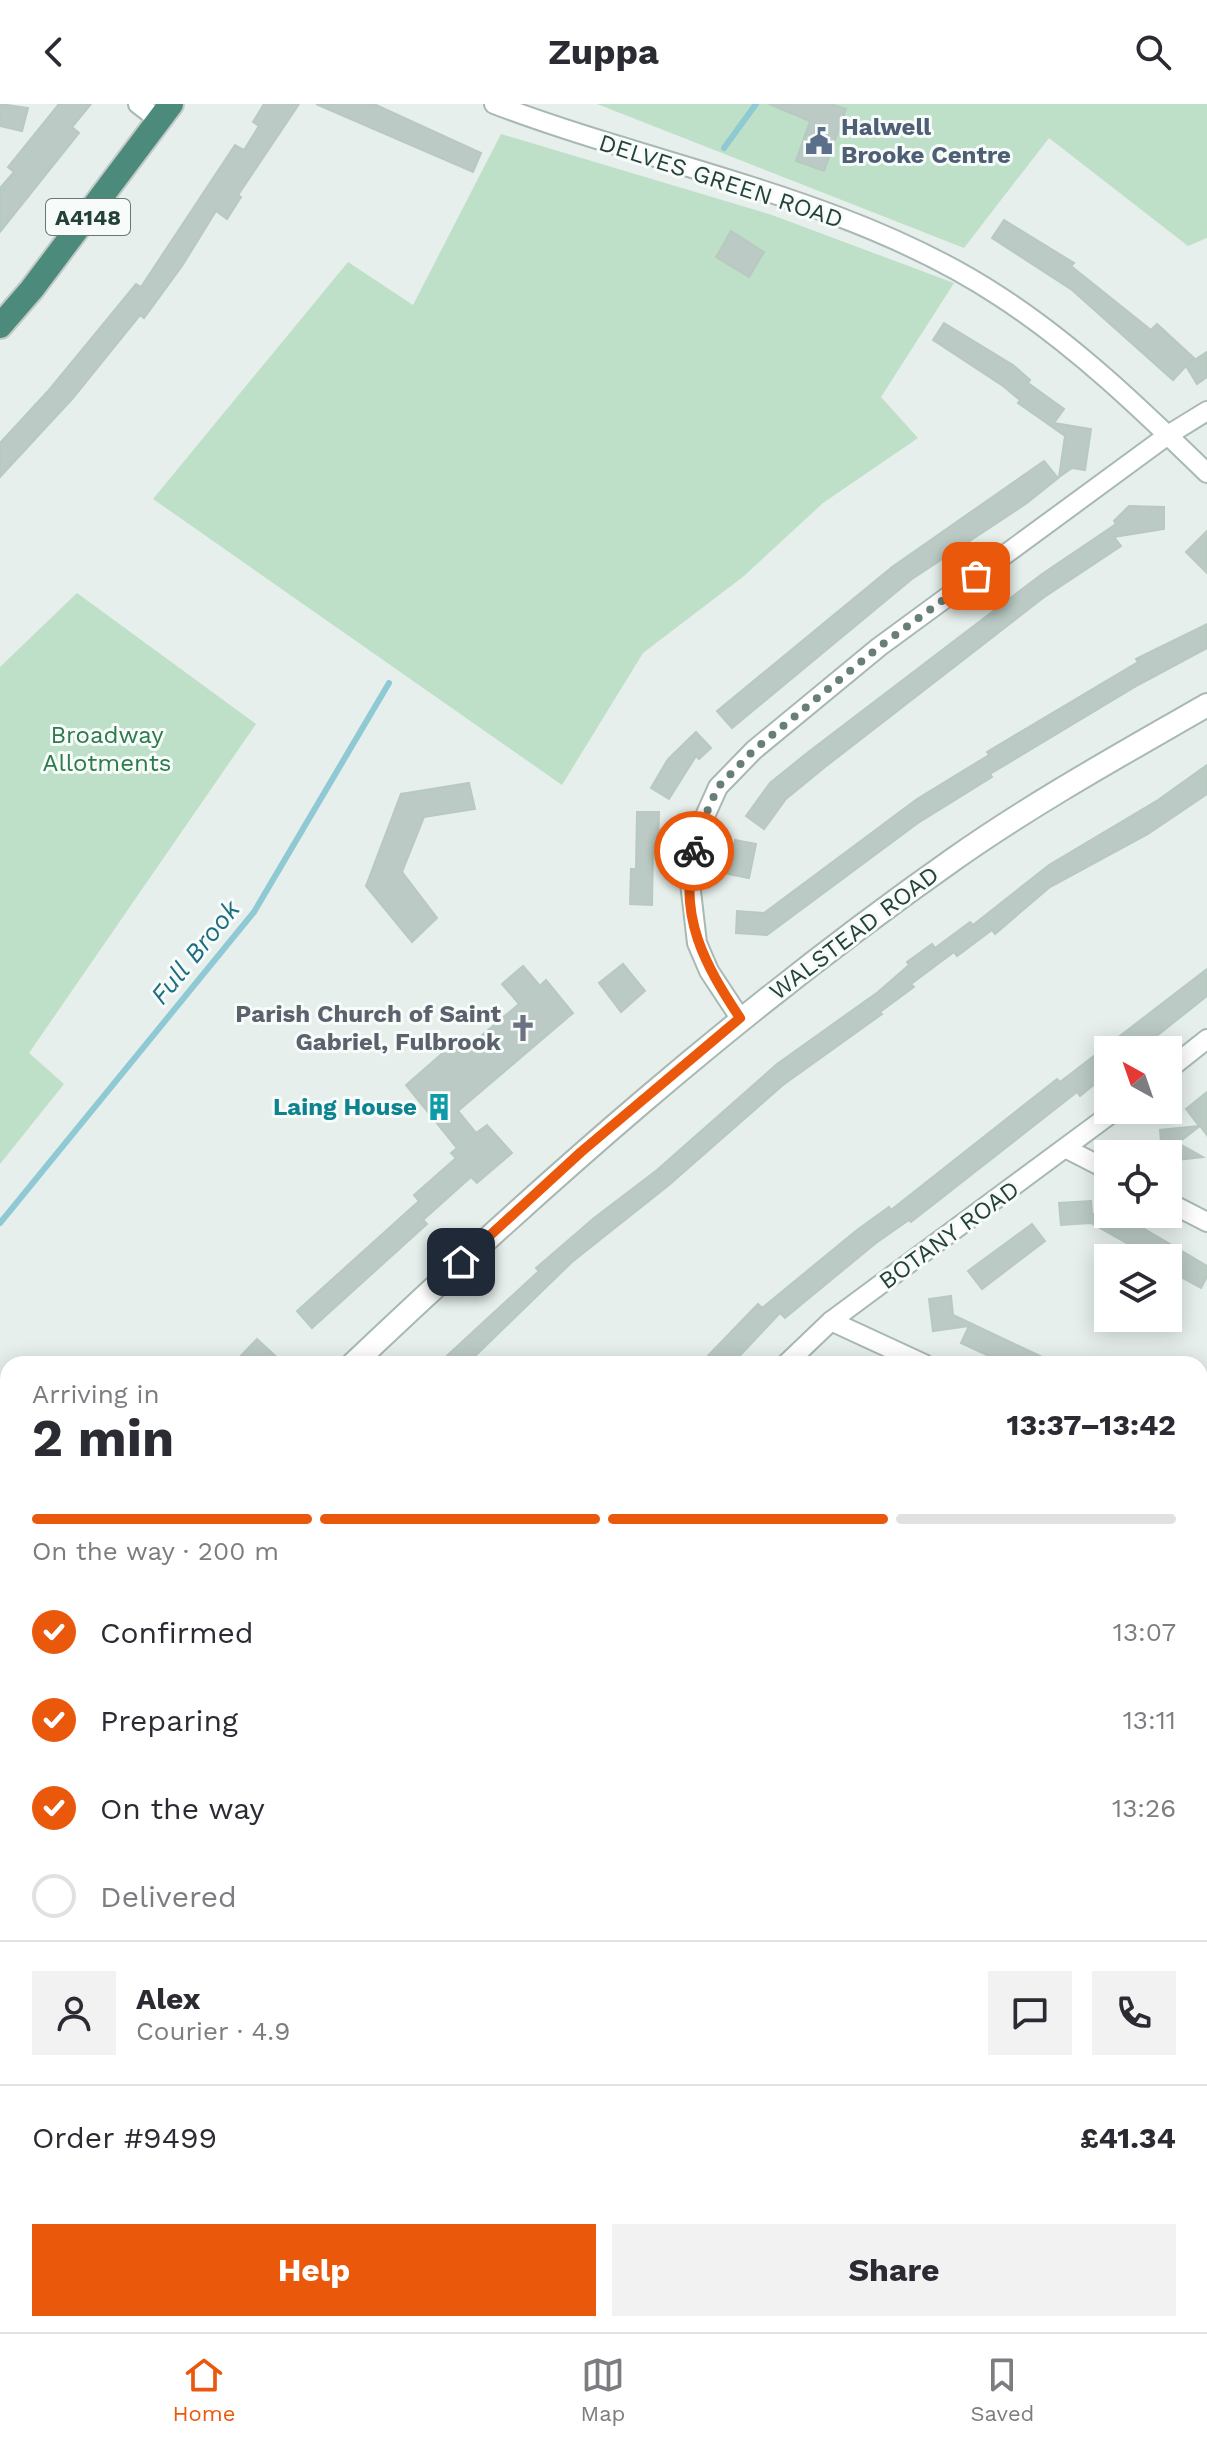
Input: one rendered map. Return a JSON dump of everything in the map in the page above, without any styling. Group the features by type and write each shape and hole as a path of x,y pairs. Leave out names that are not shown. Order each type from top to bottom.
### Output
{"highway":[{"name":"A4148","path":"0,326 165,113"}],"street":[{"path":"138,104 165,113"},
{"name":"DELVES GREEN ROAD","path":"494,104 551,126 738,182 860,228 947,266 999,296 1079,354 1207,473"},
{"path":"740,1018 709,971 697,943 689,874 701,825 718,787 754,750 879,647 1168,435 1207,411"},
{"name":"WALSTEAD ROAD","path":"362,1356 581,1152 740,1018 955,858 1207,705"},
{"path":"1182,1059 1207,1039"},
{"name":"BOTANY ROAD","path":"794,1356 831,1321 1098,1124"},
{"path":"1067,1149 1094,1163"},
{"path":"1182,1209 1207,1222"},
{"path":"831,1321 907,1356"}],"green space":[{"path":"597,104 1207,104 1207,238 1188,246 1049,138 964,248"},
{"path":"501,134 772,215 954,283 881,397 918,438 823,503 744,576 643,653 562,785 153,499 348,262 413,305"},
{"name":"Broadway Allotments","path":"77,593 256,724 29,1053 64,1084 0,1164 0,667"}],"building":[{"path":"0,104 28,108 22,131 0,126"},
{"path":"59,104 91,104 72,127 79,133 0,232 0,188 14,172 8,167"},
{"path":"264,104 299,104 238,195 241,197 227,219 216,211 182,266 144,318 140,315 73,398 0,477 0,443 49,390 136,284 141,287 235,145 244,150 259,126 253,122"},
{"path":"316,104 374,104 481,153 473,172"},
{"name":"Halwell Brooke Centre","path":"769,104 831,104 846,109 824,171 796,161 810,121"},
{"path":"1004,220 1074,263 1071,266 1151,330 1157,324 1194,358 1188,364 1207,352 1207,377 1197,384 1186,366 1173,380 1072,290 992,238"},
{"path":"731,231 764,252 749,277 716,257"},
{"path":"944,323 1013,365 1030,380 1028,383 1064,409 1054,423 1091,429 1085,470 1072,468 1059,477 1065,436 1018,403 1020,400 1003,386 933,340"},
{"path":"1044,461 1058,478 1027,503 912,579 732,728 717,711 892,567"},
{"path":"1129,506 1164,507 1164,529 1114,537 1121,546 1043,598 825,767 786,799 764,829 746,816 770,783 807,753 1042,574 1116,524 1114,521"},
{"path":"1207,531 1207,573 1186,552"},
{"path":"1207,624 1207,648 1138,685 990,774 992,777 918,823 767,935 736,933 737,911 764,913 917,799 989,755 987,752 1138,662 1136,659"},
{"path":"696,732 711,748 699,759 696,756 669,799 651,788 668,759"},
{"path":"1207,765 1207,794 1148,834 1050,887 995,934 992,930 957,956 954,952 911,984 914,987 880,1012 882,1014 783,1085 669,1185 572,1262 475,1356 447,1356 539,1271 536,1268 594,1218 657,1170 777,1064 878,992 909,965 907,962 932,944 935,948 970,922 973,925 1049,865 1158,800"},
{"path":"469,783 475,809 424,817 402,872 437,918 412,942 366,886 401,794"},
{"path":"637,812 659,812 658,847 653,847 652,905 630,904 631,869 636,869"},
{"path":"735,840 756,844 749,878 728,874"},
{"path":"623,964 645,991 621,1012 599,983"},
{"path":"523,966 540,986 546,980 573,1013 458,1111 476,1133 487,1125 512,1153 477,1183 471,1177 423,1220 427,1224 312,1328 297,1311 419,1201 414,1195 456,1158 451,1153 457,1148 406,1085 454,1043 463,1051 519,1004 502,984"},
{"path":"1207,969 1207,996 1157,1036 1120,1036"},
{"path":"1094,1056 1094,1084 1080,1096 1077,1092 911,1222 909,1220 876,1243 785,1318 780,1313 740,1356 708,1356 758,1304 762,1308 857,1230 889,1207 891,1210 1057,1079 1060,1082"},
{"path":"1207,1092 1207,1135 1200,1126 1182,1140 1161,1140 1160,1130 1199,1126 1186,1109"},
{"path":"1182,1145 1203,1157 1182,1159"},
{"path":"1091,1201 1094,1225 1061,1225 1059,1203"},
{"path":"1032,1224 1045,1241 982,1289 968,1271"},
{"path":"1100,1228 1143,1228 1170,1244 1128,1244"},
{"path":"1182,1251 1207,1266 1207,1277 1201,1288 1182,1278"},
{"path":"951,1296 953,1315 1040,1356 989,1356 961,1343 969,1326 933,1331 929,1299"},
{"path":"257,1339 275,1356 241,1356"}],"waterway":[{"name":"Full Brook","path":"724,148 756,104"},
{"name":"Full Brook","path":"0,1223 254,912 389,683"}],"way so far":[{"path":"694,851 701,825 718,787 754,750 879,647 976,576"}],"place":[{"name":"Halwell Brooke Centre","path":"819,141"},
{"name":"Parish Church of Saint Gabriel, Fulbrook","path":"523,1028"},
{"name":"Laing House","path":"439,1107"}],"route":[{"path":"461,1262 581,1152 740,1018 709,971 697,943 689,874 694,851"}]}
